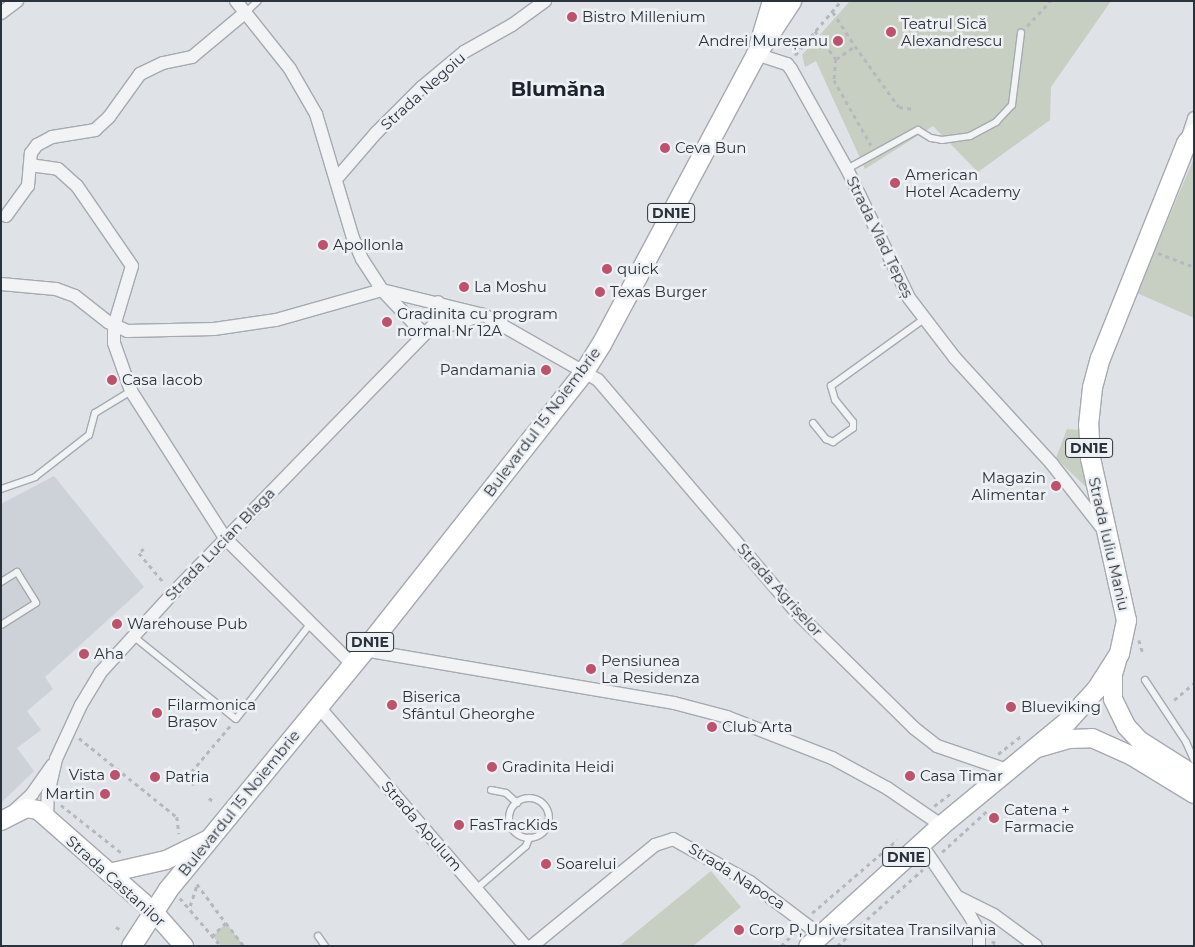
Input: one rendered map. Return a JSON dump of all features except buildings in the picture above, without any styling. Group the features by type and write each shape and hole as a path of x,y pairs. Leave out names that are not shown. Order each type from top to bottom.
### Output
{"main road":[{"name":"DN1E","path":"756,54 791,1"},
{"name":"Bulevardul 15 Noiembrie","path":"131,946 168,889 358,657 584,371 602,344 756,54"},
{"name":"Strada Iuliu Maniu","path":"814,940 941,825 1007,770 1027,742 1066,722 1096,689 1119,653 1126,620 1090,458 1088,425 1092,387 1100,358 1190,138"}],"street":[{"path":"1,13 17,1"},
{"path":"236,1 304,89 316,114 337,178 353,238 382,290 423,333 484,315"},
{"name":"Strada Negoiu","path":"337,178 376,133 422,88 464,52 512,25 545,1"},
{"path":"772,1 756,54 787,64"},
{"path":"6,216 28,186 31,153 37,145 52,137 95,130 109,117 140,74 162,63 192,57 246,12"},
{"name":"Strada Vlad Țepeș","path":"787,64 847,169 909,298 955,358 1069,483 1108,536"},
{"name":"Strada Iuliu Maniu","path":"1190,138 1194,118"},
{"path":"30,165 58,170 77,186 132,266 114,326 114,343 131,391 225,538 311,623 358,657 674,703 728,717 832,758 926,813 941,825"},
{"path":"1,284 56,289 75,296 114,326 127,331 144,332 214,329 267,322 382,290"},
{"name":"Strada Agrișelor","path":"382,290 438,302 484,315 598,380 795,610 907,721 937,746 1007,770"},
{"name":"Strada Lucian Blaga","path":"47,818 48,794 56,759 69,730 100,673 132,635 440,317 438,302"},
{"path":"1119,653 1113,674 1113,699 1126,726 1139,740 1194,775"},
{"name":"Strada Apulum","path":"318,706 525,946"},
{"path":"1027,742 1092,738 1132,756 1194,794"},
{"path":"6,818 32,794 56,759"},
{"path":"6,818 32,808 47,818"},
{"name":"Strada Castanilor","path":"47,818 153,911 184,946"},
{"path":"109,873 166,860 209,839"},
{"name":"Strada Napoca","path":"532,946 655,845 673,839 750,882 804,920 814,940"},
{"path":"920,844 958,897 979,932"},
{"path":"958,897 994,915 1036,946"},
{"path":"979,946 979,932 986,920 994,915"}],"lane":[{"path":"246,12 258,1"},
{"path":"847,169 918,130 931,138 942,140 970,136 996,122 1012,105 1021,33"},
{"path":"812,423 826,439 833,442 853,428 853,422 835,400 831,386 924,318"},
{"path":"1,490 35,477 89,435 95,413 131,391"},
{"path":"1,582 17,572 36,603 1,625"},
{"path":"132,635 236,719 311,623"},
{"path":"1145,680 1186,742 1194,760"},
{"path":"491,790 506,793 517,803"},
{"path":"476,889 526,846 529,838 546,828 549,814 536,799 517,803 510,812 511,824 518,834 529,838"},
{"path":"318,936 325,946"}],"path":[{"path":"787,64 841,1"},
{"path":"1021,33 1050,1"},
{"path":"833,11 855,46 899,107 915,109"},
{"path":"815,31 836,59 834,80 876,153"},
{"path":"836,59 855,46"},
{"path":"1152,250 1194,267"},
{"path":"144,549 139,553 173,593"},
{"path":"1136,642 1138,634 1142,653"},
{"path":"1174,700 1194,683"},
{"path":"194,785 186,778 236,719"},
{"path":"69,730 177,817 179,834"},
{"path":"985,763 1027,742"},
{"path":"926,813 955,791"},
{"path":"48,794 129,859"},
{"path":"209,798 212,801"},
{"path":"837,946 994,804"},
{"path":"781,946 804,920 900,838"},
{"path":"190,906 197,884 244,946"},
{"path":"168,889 190,906 221,946"},
{"path":"213,936 226,923"}],"shaded area":[{"path":"54,476 144,587 45,677 53,689 27,711 41,730 17,748 34,771 1,803 1,504"}],"green space":[{"path":"850,1 1111,1 1051,87 1050,120 978,172 933,126 865,169 816,61 805,67 802,55"},
{"path":"1194,158 1194,318 1137,293"},
{"path":"1067,429 1079,430 1089,490 1056,458"},
{"path":"711,871 741,907 693,946 619,946"},
{"path":"226,923 244,946 221,946 213,936"}],"place":[{"name":"Bistro Millenium","path":"572,17"},
{"name":"Teatrul Sică Alexandrescu","path":"891,32"},
{"name":"Andrei Mureșanu","path":"838,41"},
{"name":"Ceva Bun","path":"665,148"},
{"name":"American Hotel Academy","path":"895,183"},
{"name":"Apollonla","path":"323,245"},
{"name":"quick","path":"607,269"},
{"name":"La Moshu","path":"464,287"},
{"name":"Texas Burger","path":"600,292"},
{"name":"Gradinita cu program normal Nr 12A","path":"387,322"},
{"name":"Pandamania","path":"546,370"},
{"name":"Casa Iacob","path":"112,380"},
{"name":"Magazin Alimentar","path":"1056,486"},
{"name":"Warehouse Pub","path":"117,624"},
{"name":"Aha","path":"84,654"},
{"name":"Pensiunea La Residenza","path":"591,669"},
{"name":"Biserica Sfântul Gheorghe","path":"392,705"},
{"name":"Blueviking","path":"1011,707"},
{"name":"Filarmonica Brașov","path":"157,713"},
{"name":"Club Arta","path":"712,727"},
{"name":"Gradinita Heidi","path":"492,767"},
{"name":"Vista","path":"115,775"},
{"name":"Casa Timar","path":"910,776"},
{"name":"Patria","path":"155,777"},
{"name":"Martin","path":"105,794"},
{"name":"Catena + Farmacie","path":"994,818"},
{"name":"FasTracKids","path":"459,825"},
{"name":"Soarelui","path":"546,864"},
{"name":"Corp P, Universitatea Transilvania","path":"739,930"}],"district":[{"name":"Blumăna","path":"558,89"}]}
